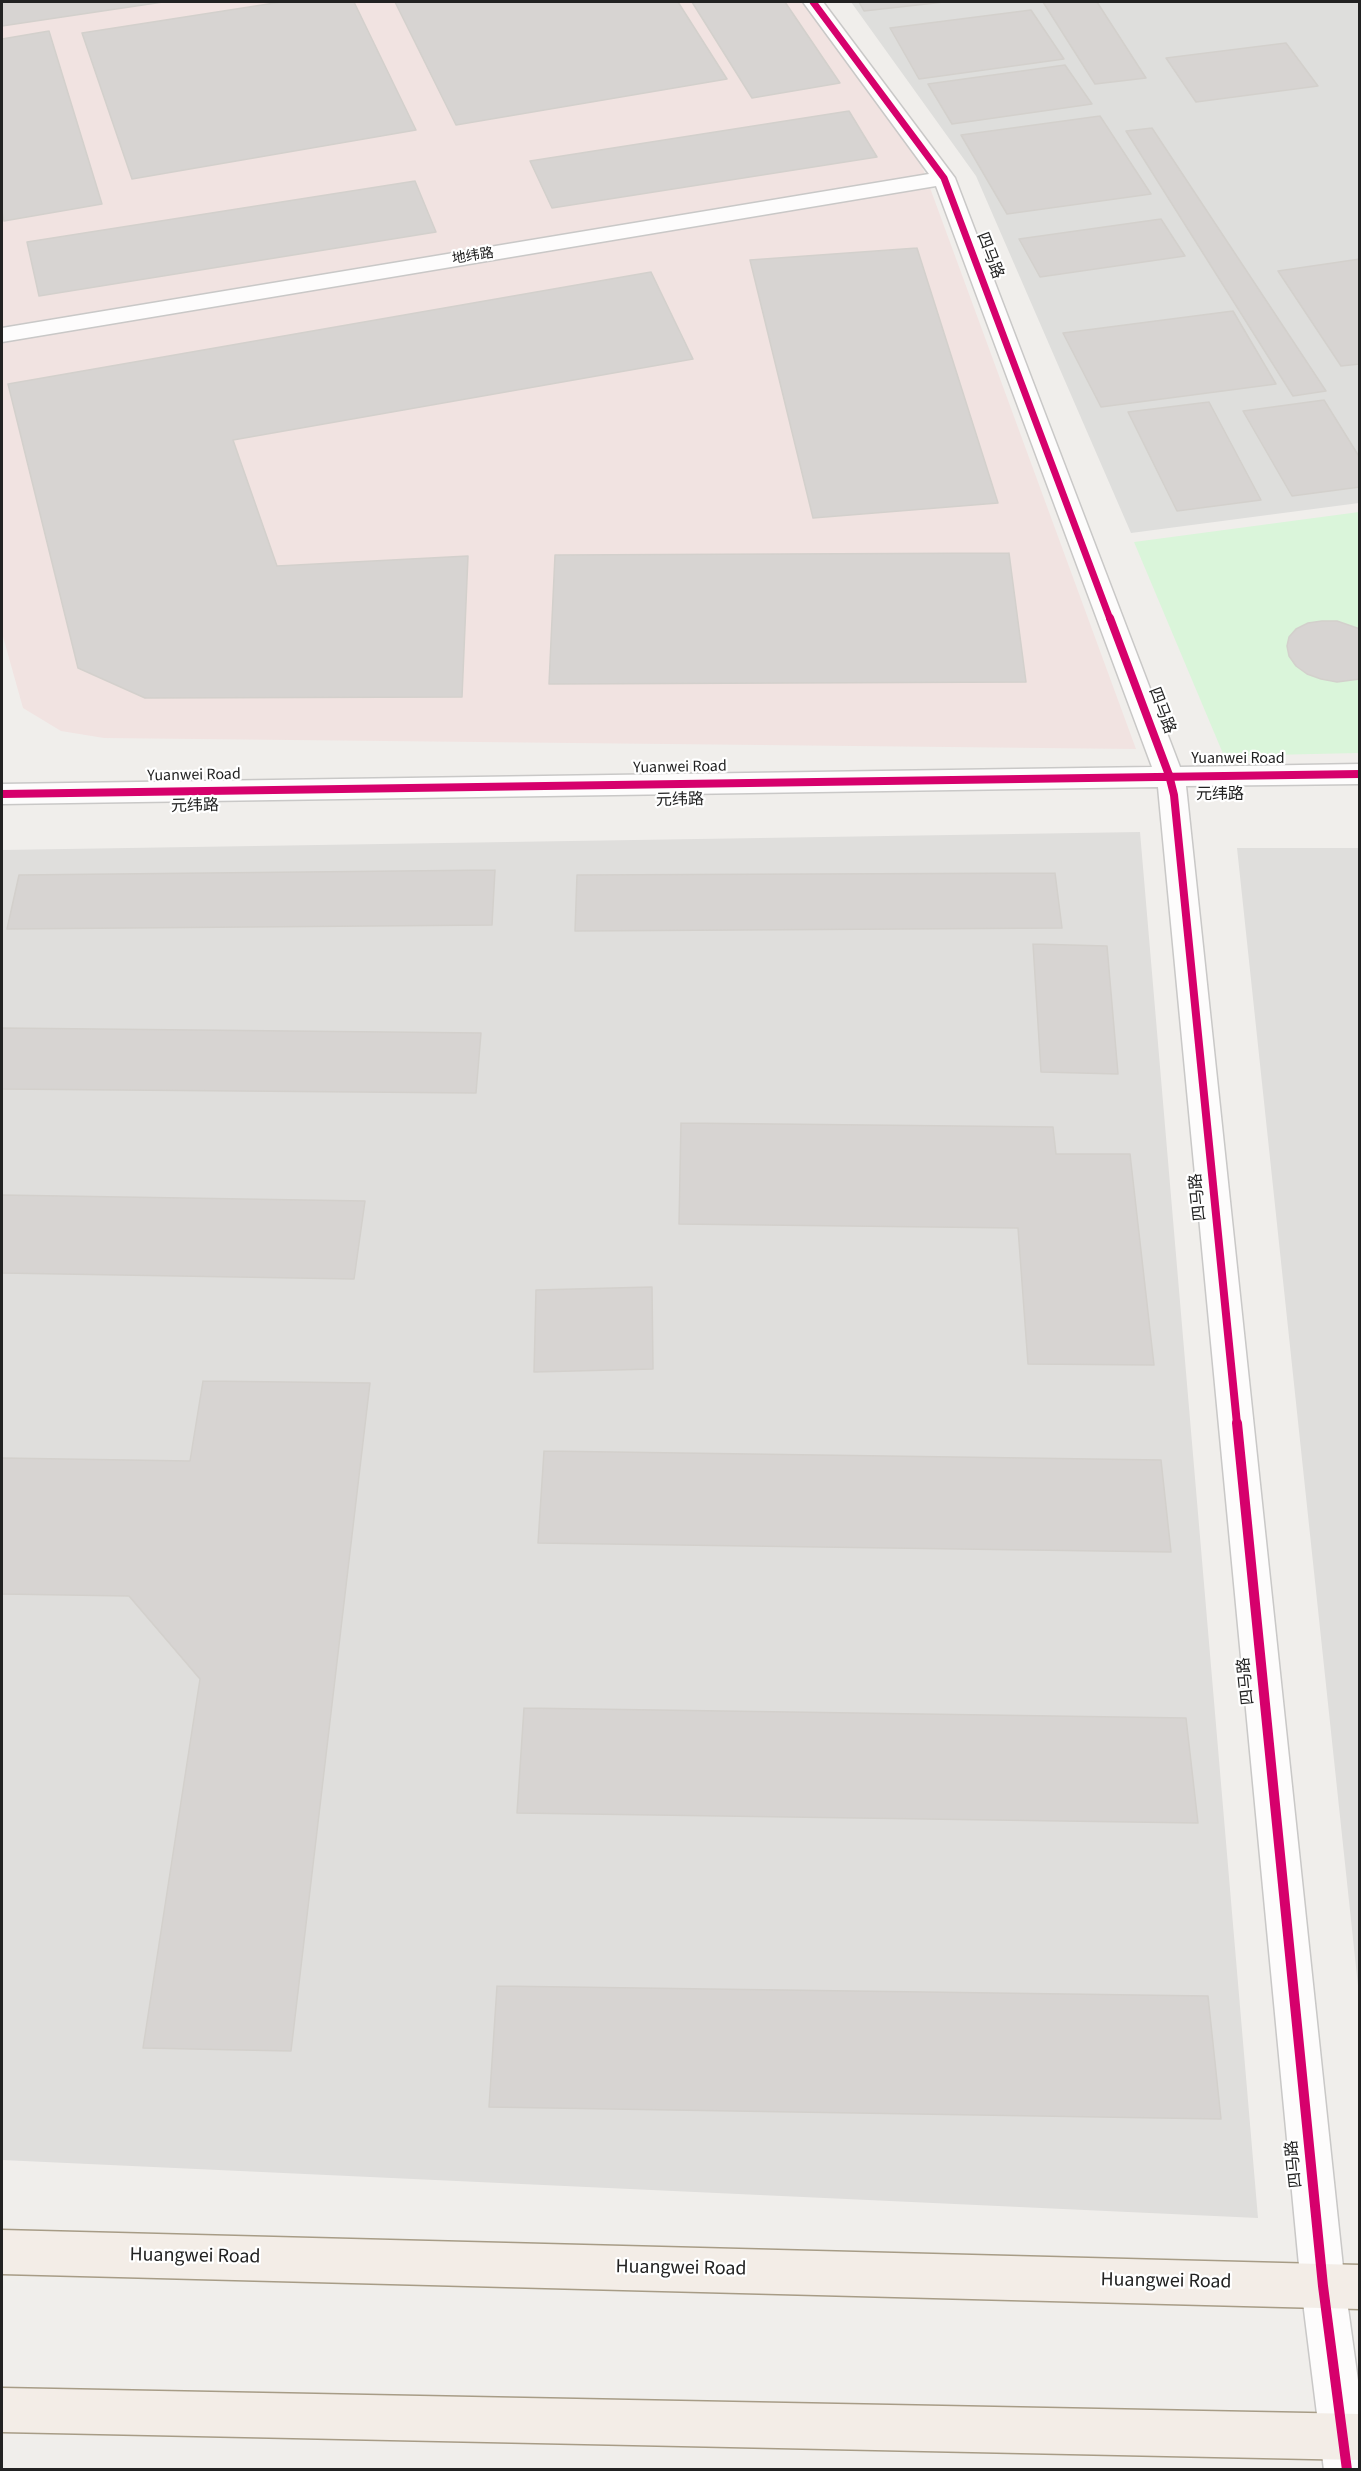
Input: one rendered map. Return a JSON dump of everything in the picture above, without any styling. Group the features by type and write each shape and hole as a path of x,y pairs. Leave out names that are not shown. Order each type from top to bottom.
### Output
{"main road":[{"name":"Huangwei Road","path":"2,2252 1341,2286"},
{"path":"2,2410 1350,2448"}],"street":[{"name":"四马路","path":"813,2 944,178 1172,785 1341,2286 1350,2448"},
{"name":"地纬路","path":"2,335 944,178"},
{"name":"Yuanwei Road","path":"2,794 1172,785 1359,774"},
{"name":"元纬路","path":"2,810 1172,785 1359,795"}],"shaded area":[{"path":"2,2 814,2 922,166 1136,749 104,738 61,731 23,708 2,633"},
{"path":"851,2 1359,2 1359,503 1131,533 976,176"},
{"path":"1140,832 1258,2218 2,2160 2,850"},
{"path":"1237,848 1359,848 1359,1995"}],"green space":[{"path":"1359,512 1359,753 1224,756 1134,542"}],"building":[{"path":"2,2 163,2 2,26"},
{"path":"281,2 354,2 416,130 132,179 82,33"},
{"path":"395,2 678,2 727,79 456,125"},
{"path":"692,2 785,2 840,83 752,98"},
{"path":"859,2 944,2 864,11"},
{"path":"1043,2 1097,2 1146,78 1095,84"},
{"path":"1031,10 1064,59 919,79 890,28"},
{"path":"49,31 102,204 4,221 2,212 2,39"},
{"path":"1286,43 1318,86 1196,102 1166,58"},
{"path":"1065,65 1092,104 952,124 928,84"},
{"path":"849,111 877,157 552,208 530,161"},
{"path":"1100,116 1151,194 1007,214 961,135"},
{"path":"1152,128 1326,391 1293,396 1126,131"},
{"path":"415,181 436,232 39,296 27,242"},
{"path":"1161,219 1185,256 1040,277 1019,239"},
{"path":"917,248 998,503 813,518 750,260"},
{"path":"1360,259 1360,364 1341,366 1278,271"},
{"path":"651,272 693,359 233,440 277,566 468,556 462,697 145,698 78,668 8,384"},
{"path":"1233,311 1276,384 1101,407 1063,333"},
{"path":"1324,400 1360,458 1360,487 1292,496 1243,411"},
{"path":"1209,402 1261,500 1177,511 1128,412"},
{"path":"1009,553 1026,682 549,684 555,555"},
{"path":"1337,621 1360,629 1360,679 1337,682 1321,679 1307,674 1296,666 1289,656 1287,646 1289,637 1296,629 1308,623"},
{"path":"495,870 492,925 7,929 19,875"},
{"path":"1055,873 1062,928 575,931 577,875"},
{"path":"1033,944 1107,946 1118,1074 1041,1072"},
{"path":"2,1028 481,1033 476,1093 2,1089"},
{"path":"681,1123 1053,1127 1056,1154 1130,1154 1154,1365 1028,1364 1018,1228 679,1224"},
{"path":"2,1195 365,1201 354,1279 2,1273"},
{"path":"652,1287 653,1369 534,1372 536,1290"},
{"path":"203,1381 370,1383 291,2051 143,2048 200,1679 129,1596 2,1594 2,1458 190,1461"},
{"path":"544,1451 1161,1460 1171,1552 538,1543"},
{"path":"524,1708 1186,1718 1198,1823 517,1813"},
{"path":"497,1986 1208,1996 1221,2119 489,2107"}],"cycle path":[{"path":"813,2 944,178 1169,775 1174,795 1323,2286 1347,2470"},
{"path":"2,794 1360,774"}]}
